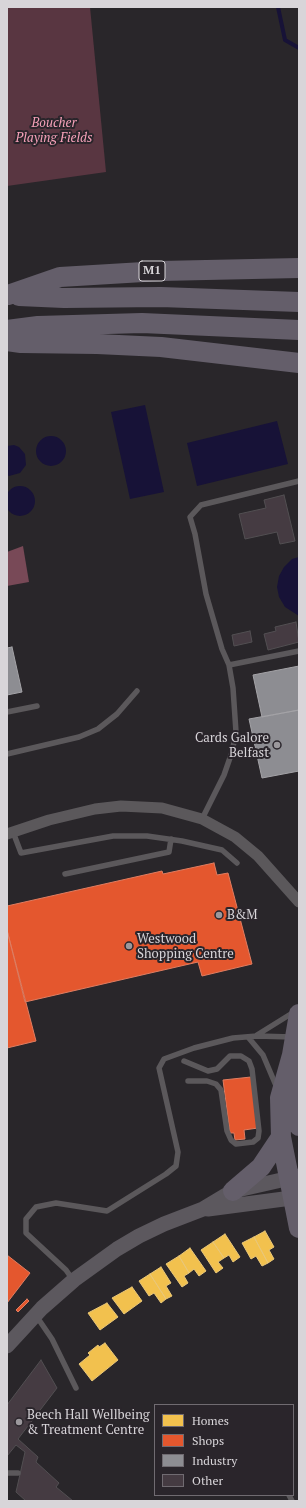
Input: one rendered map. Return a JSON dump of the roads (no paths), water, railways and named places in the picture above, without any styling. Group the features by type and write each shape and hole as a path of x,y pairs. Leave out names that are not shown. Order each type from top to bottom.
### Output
{"highway":[{"name":"M1","path":"7,296 60,277 160,271 299,268"},
{"name":"M1","path":"7,296 64,298 161,296 299,302"},
{"path":"7,330 38,326 142,323 299,330"},
{"path":"7,341 22,343 161,347 299,363"},
{"path":"292,1120 280,1098 293,1046 299,1014"},
{"path":"293,1046 292,1120 294,1177 299,1228"},
{"path":"233,1191 261,1167 292,1120"}],"main road":[{"path":"7,1346 36,1315 74,1280 117,1249 139,1236 164,1224 203,1209 233,1191 294,1177"},
{"path":"203,1209 296,1198"}],"street":[{"path":"10,833 56,818 95,809 122,806 162,808 202,819 235,837 258,856 299,902"}],"lane":[{"path":"202,819 224,775 232,752 236,732 233,688 229,665 222,649 206,594 195,534 190,517 201,506 299,481"},
{"path":"229,665 299,651"},
{"path":"7,754 79,737 98,729 117,714 137,691"},
{"path":"7,712 37,706"},
{"path":"10,833 21,854 113,836 147,836 171,839 222,850 237,863"},
{"path":"65,874 169,852 171,839"},
{"path":"257,1036 299,1009"},
{"path":"74,1280 66,1270 26,1233 26,1219 30,1212 36,1207 56,1203 107,1211 176,1166 178,1152 159,1068 160,1064 169,1056 233,1038 257,1036 293,1046"},
{"path":"248,1037 263,1055 280,1098"},
{"path":"184,1062 208,1071 217,1069 230,1056 241,1056 249,1061 252,1069 260,1130 258,1138 253,1142 236,1144 231,1140 227,1131 221,1090 216,1084 207,1081 188,1081"},
{"path":"36,1315 52,1339 76,1388"},
{"path":"7,1473 18,1473"}],"waterway":[{"path":"278,7 285,40 299,48"}],"place":[{"name":"Cards Galore Belfast","path":"277,745"},
{"name":"B&M","path":"219,915"},
{"name":"Westwood Shopping Centre","path":"129,946"},
{"name":"Beech Hall Wellbeing & Treatment Centre","path":"19,1422"}],"park label":[{"name":"Boucher Playing Fields","path":"54,130"}]}
